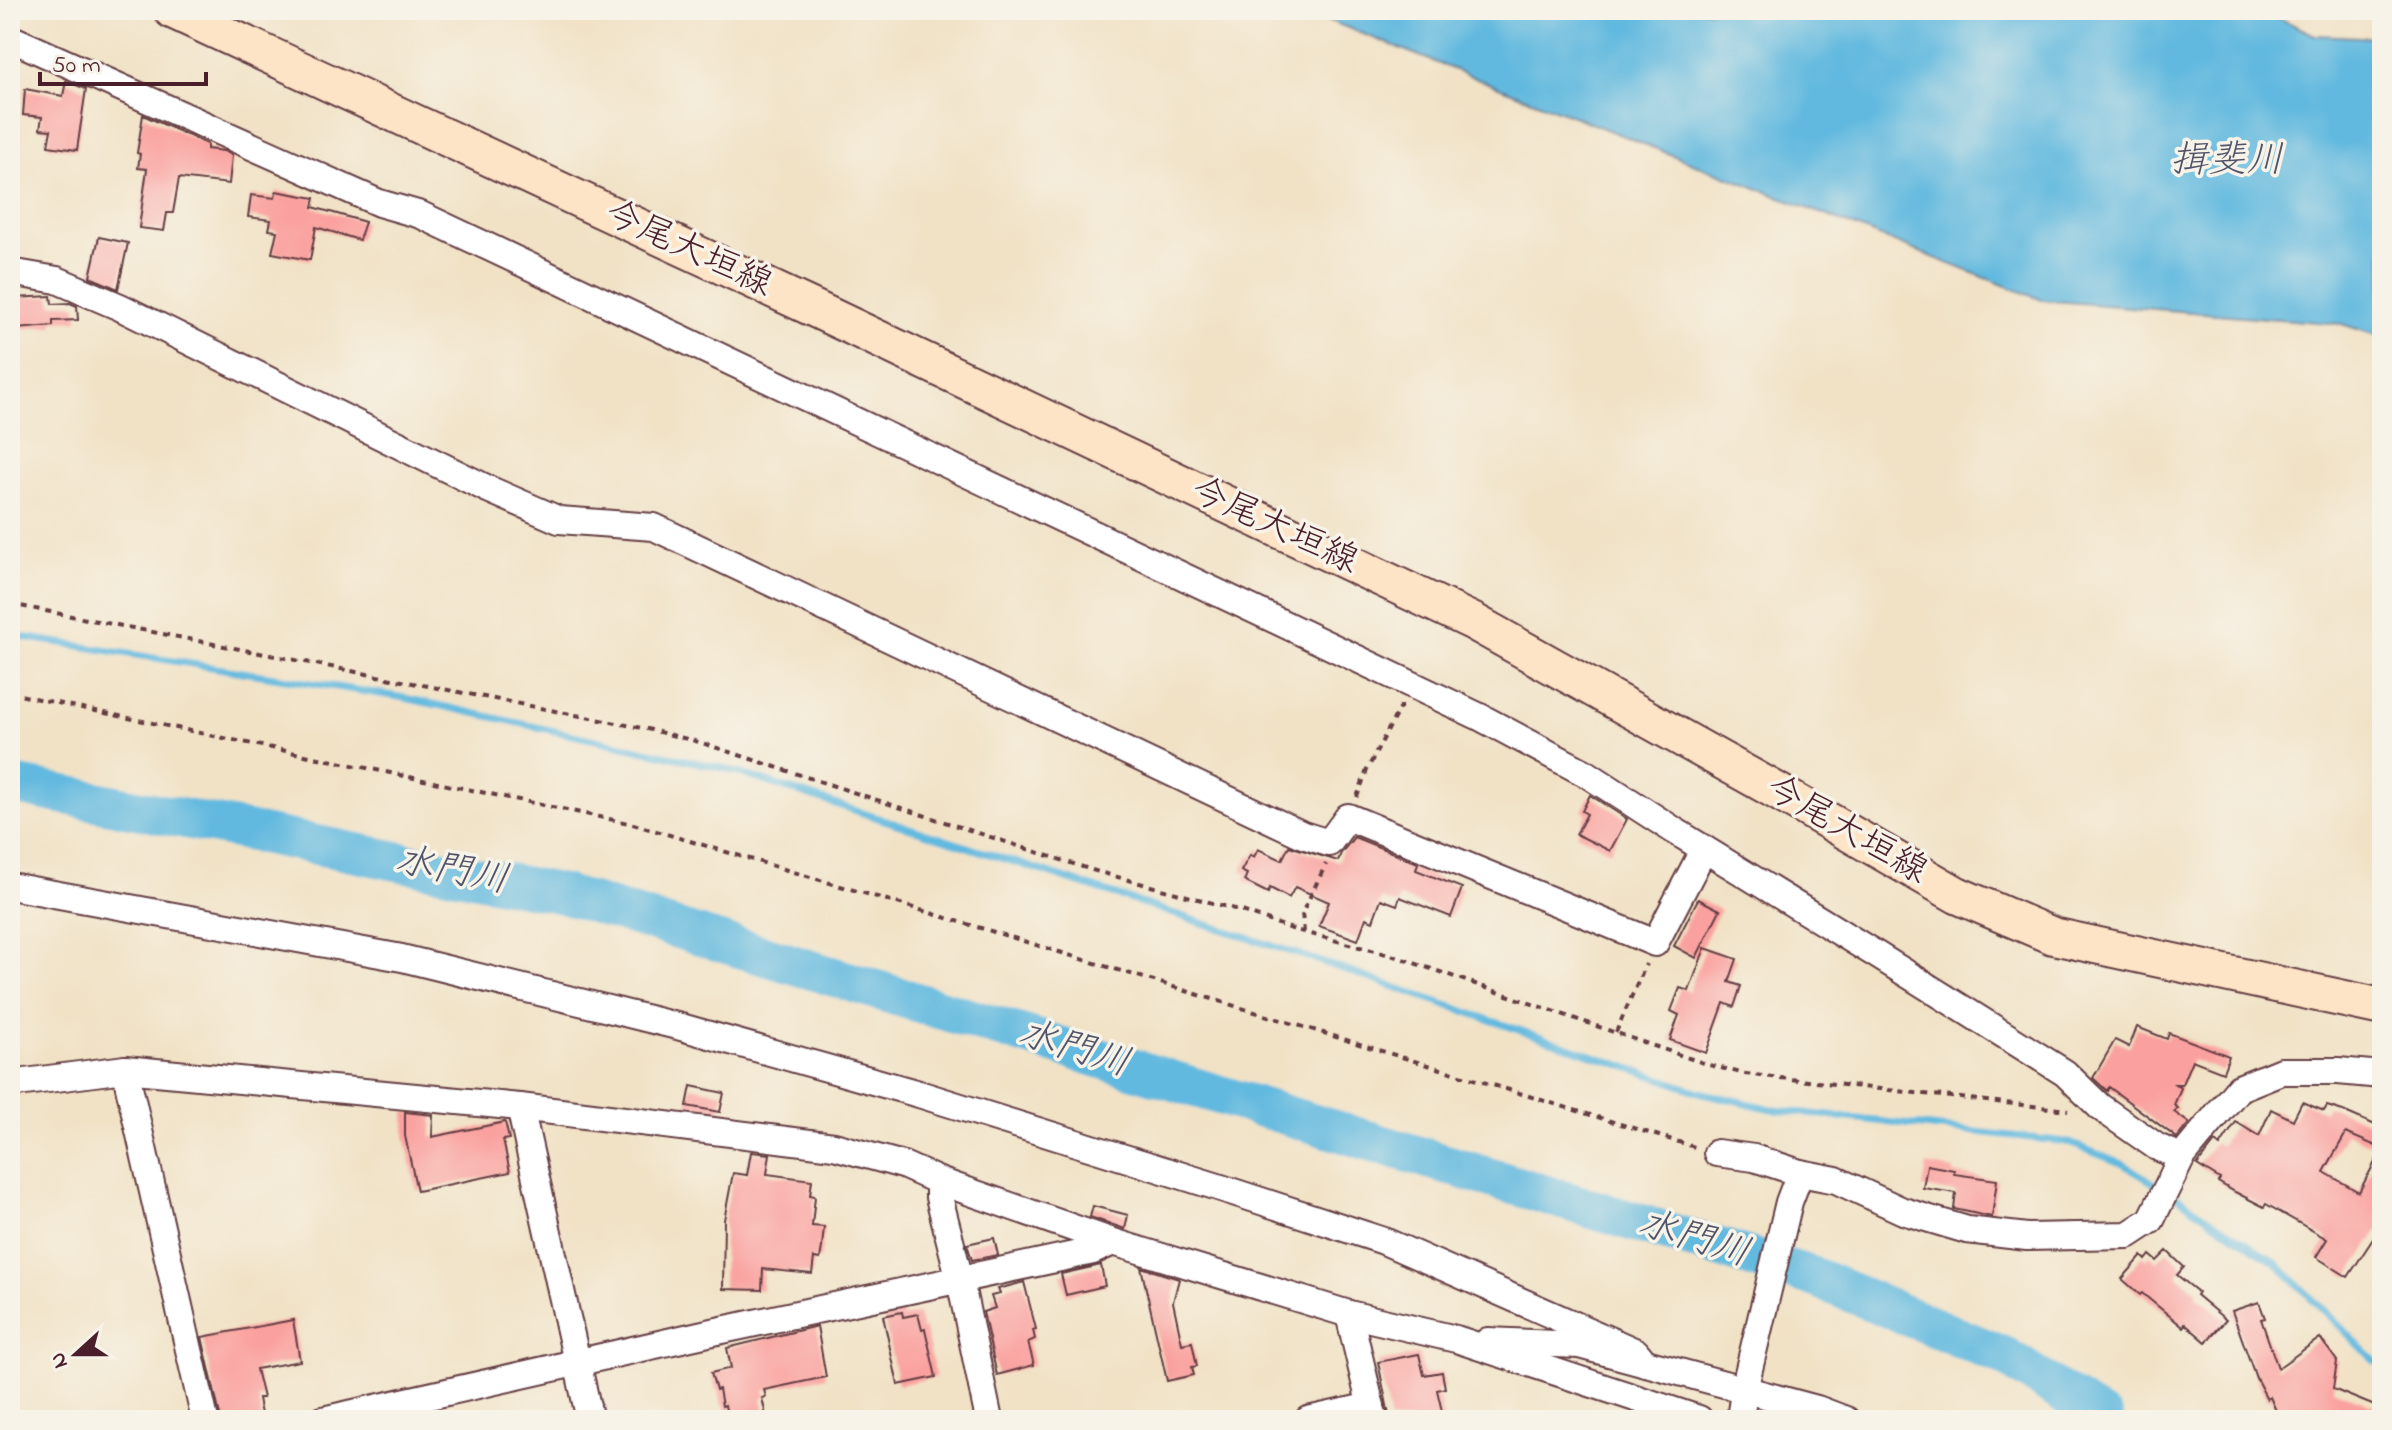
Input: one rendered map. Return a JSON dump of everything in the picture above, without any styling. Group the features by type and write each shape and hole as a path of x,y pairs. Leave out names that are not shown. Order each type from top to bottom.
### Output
{"main road":[{"name":"今尾大垣線","path":"172,10 784,295 1474,622 1957,895 2053,936 2382,1007"}],"street":[{"path":"10,38 379,203 421,215 1480,717 1587,774 2065,1073 2100,1107 2180,1163"},
{"path":"10,272 57,280 120,307 488,489 559,520 654,527 1303,835 1329,843 1348,817 1655,943 1704,849"},
{"path":"10,886 402,958 681,1027 919,1094 1384,1241 1636,1352 1645,1363"},
{"path":"10,1084 125,1069 520,1107 834,1146 903,1165 939,1181 1113,1242 1349,1314 1456,1339 1699,1419"},
{"path":"125,1069 205,1420"},
{"path":"1717,1153 1754,1158 1800,1173 1836,1180 1903,1211 1967,1230 2027,1237 2128,1235 2151,1220 2180,1163 2239,1088 2281,1071 2382,1075"},
{"path":"520,1107 590,1420"},
{"path":"1740,1420 1789,1202 1800,1173"},
{"path":"939,1181 939,1197 989,1420"},
{"path":"323,1420 1093,1251 1113,1242"},
{"path":"1308,1420 1372,1413 1349,1314"},
{"path":"1456,1339 1579,1345 1645,1363 1747,1380 1846,1420"}],"path":[{"path":"10,604 647,729 699,742 1092,870 1394,956 1709,1065 1745,1074 2068,1110 2100,1107"},
{"path":"10,693 633,824 1717,1153"},
{"path":"1348,817 1367,770 1400,707 1413,708"},
{"path":"1304,932 1302,913 1332,855 1329,843"},
{"path":"1616,1032 1655,943"}],"water":[{"name":"揖斐川","path":"1302,10 2262,10 2315,35 2382,38 2382,337 2342,324 2042,300"}],"building":[{"path":"66,81 86,89 77,150 48,146 51,130 40,129 42,117 23,115 25,89 63,96"},
{"path":"143,115 207,144 207,149 232,155 229,184 179,178 173,213 167,213 164,231 139,228 147,169 138,168 140,154 137,153"},
{"path":"276,191 315,198 313,207 365,222 359,240 316,227 310,260 272,253 277,231 269,230 271,220 248,217 251,195 275,198"},
{"path":"99,237 128,243 118,289 90,277"},
{"path":"51,296 52,304 70,303 77,306 78,320 53,321 53,326 16,329 14,298"},
{"path":"1590,795 1627,819 1610,851 1576,834 1587,814 1582,811"},
{"path":"1354,837 1418,863 1416,870 1462,888 1451,917 1400,897 1397,905 1381,899 1373,921 1366,918 1358,940 1319,926 1329,902 1295,887 1289,898 1270,888 1268,893 1244,881 1247,874 1241,871 1250,855 1254,857 1258,849 1282,860 1289,846 1338,861"},
{"path":"1698,899 1720,910 1696,958 1674,946"},
{"path":"1705,948 1737,959 1729,982 1741,986 1734,1007 1724,1003 1706,1053 1670,1040 1679,1015 1671,1011 1680,988 1689,991"},
{"path":"2137,1027 2167,1039 2169,1033 2229,1056 2223,1072 2192,1060 2182,1084 2175,1084 2181,1088 2174,1105 2178,1108 2174,1112 2189,1123 2177,1138 2109,1087 2107,1091 2093,1078 2115,1040 2129,1047"},
{"path":"691,1086 724,1093 720,1112 687,1106"},
{"path":"2302,1102 2324,1111 2327,1106 2343,1111 2382,1128 2378,1147 2346,1133 2324,1172 2359,1192 2382,1149 2382,1225 2348,1277 2316,1257 2327,1239 2266,1204 2264,1207 2235,1192 2197,1165 2215,1142 2220,1146 2236,1122 2259,1136 2271,1109 2293,1120"},
{"path":"405,1112 433,1115 432,1137 505,1122 509,1139 503,1140 510,1172 417,1191 405,1136"},
{"path":"751,1152 770,1154 767,1174 812,1180 810,1195 815,1196 812,1226 824,1227 820,1259 814,1258 812,1274 763,1269 762,1290 723,1289 724,1220 733,1173 747,1175"},
{"path":"1927,1165 1954,1170 1954,1174 1997,1180 1992,1217 1954,1209 1956,1193 1923,1188"},
{"path":"1093,1206 1128,1215 1125,1229 1090,1217"},
{"path":"994,1238 998,1255 972,1260 967,1244"},
{"path":"2167,1251 2184,1267 2177,1275 2226,1320 2206,1342 2122,1279 2142,1256 2146,1260 2150,1255 2157,1261"},
{"path":"1101,1265 1105,1286 1066,1295 1061,1274"},
{"path":"1141,1267 1179,1279 1173,1302 1182,1344 1192,1342 1197,1366 1192,1367 1194,1375 1167,1381"},
{"path":"1024,1282 1036,1329 1033,1330 1035,1339 1028,1342 1034,1365 997,1375 983,1312 995,1308 991,1296 1000,1294 998,1289"},
{"path":"2259,1302 2265,1318 2261,1319 2278,1368 2320,1338 2337,1361 2333,1389 2382,1409 2382,1420 2339,1420 2277,1413 2256,1378 2232,1311"},
{"path":"902,1312 903,1317 918,1314 922,1330 925,1329 936,1377 898,1385 883,1316"},
{"path":"293,1320 300,1361 256,1369 263,1398 258,1398 262,1420 221,1420 202,1337"},
{"path":"817,1326 826,1377 764,1390 766,1397 762,1398 767,1420 728,1420 711,1373 731,1368 727,1348"},
{"path":"1419,1354 1424,1375 1442,1372 1445,1388 1437,1390 1444,1420 1390,1420 1378,1362"}],"waterway":[{"path":"10,635 405,698 727,769 1307,957 1699,1092 1776,1110 2067,1142 2123,1164 2160,1187"},
{"name":"水門川","path":"10,784 563,894 1811,1276 2006,1357 2104,1420"},
{"path":"2171,1193 2277,1264 2375,1361 2382,1363"}]}
